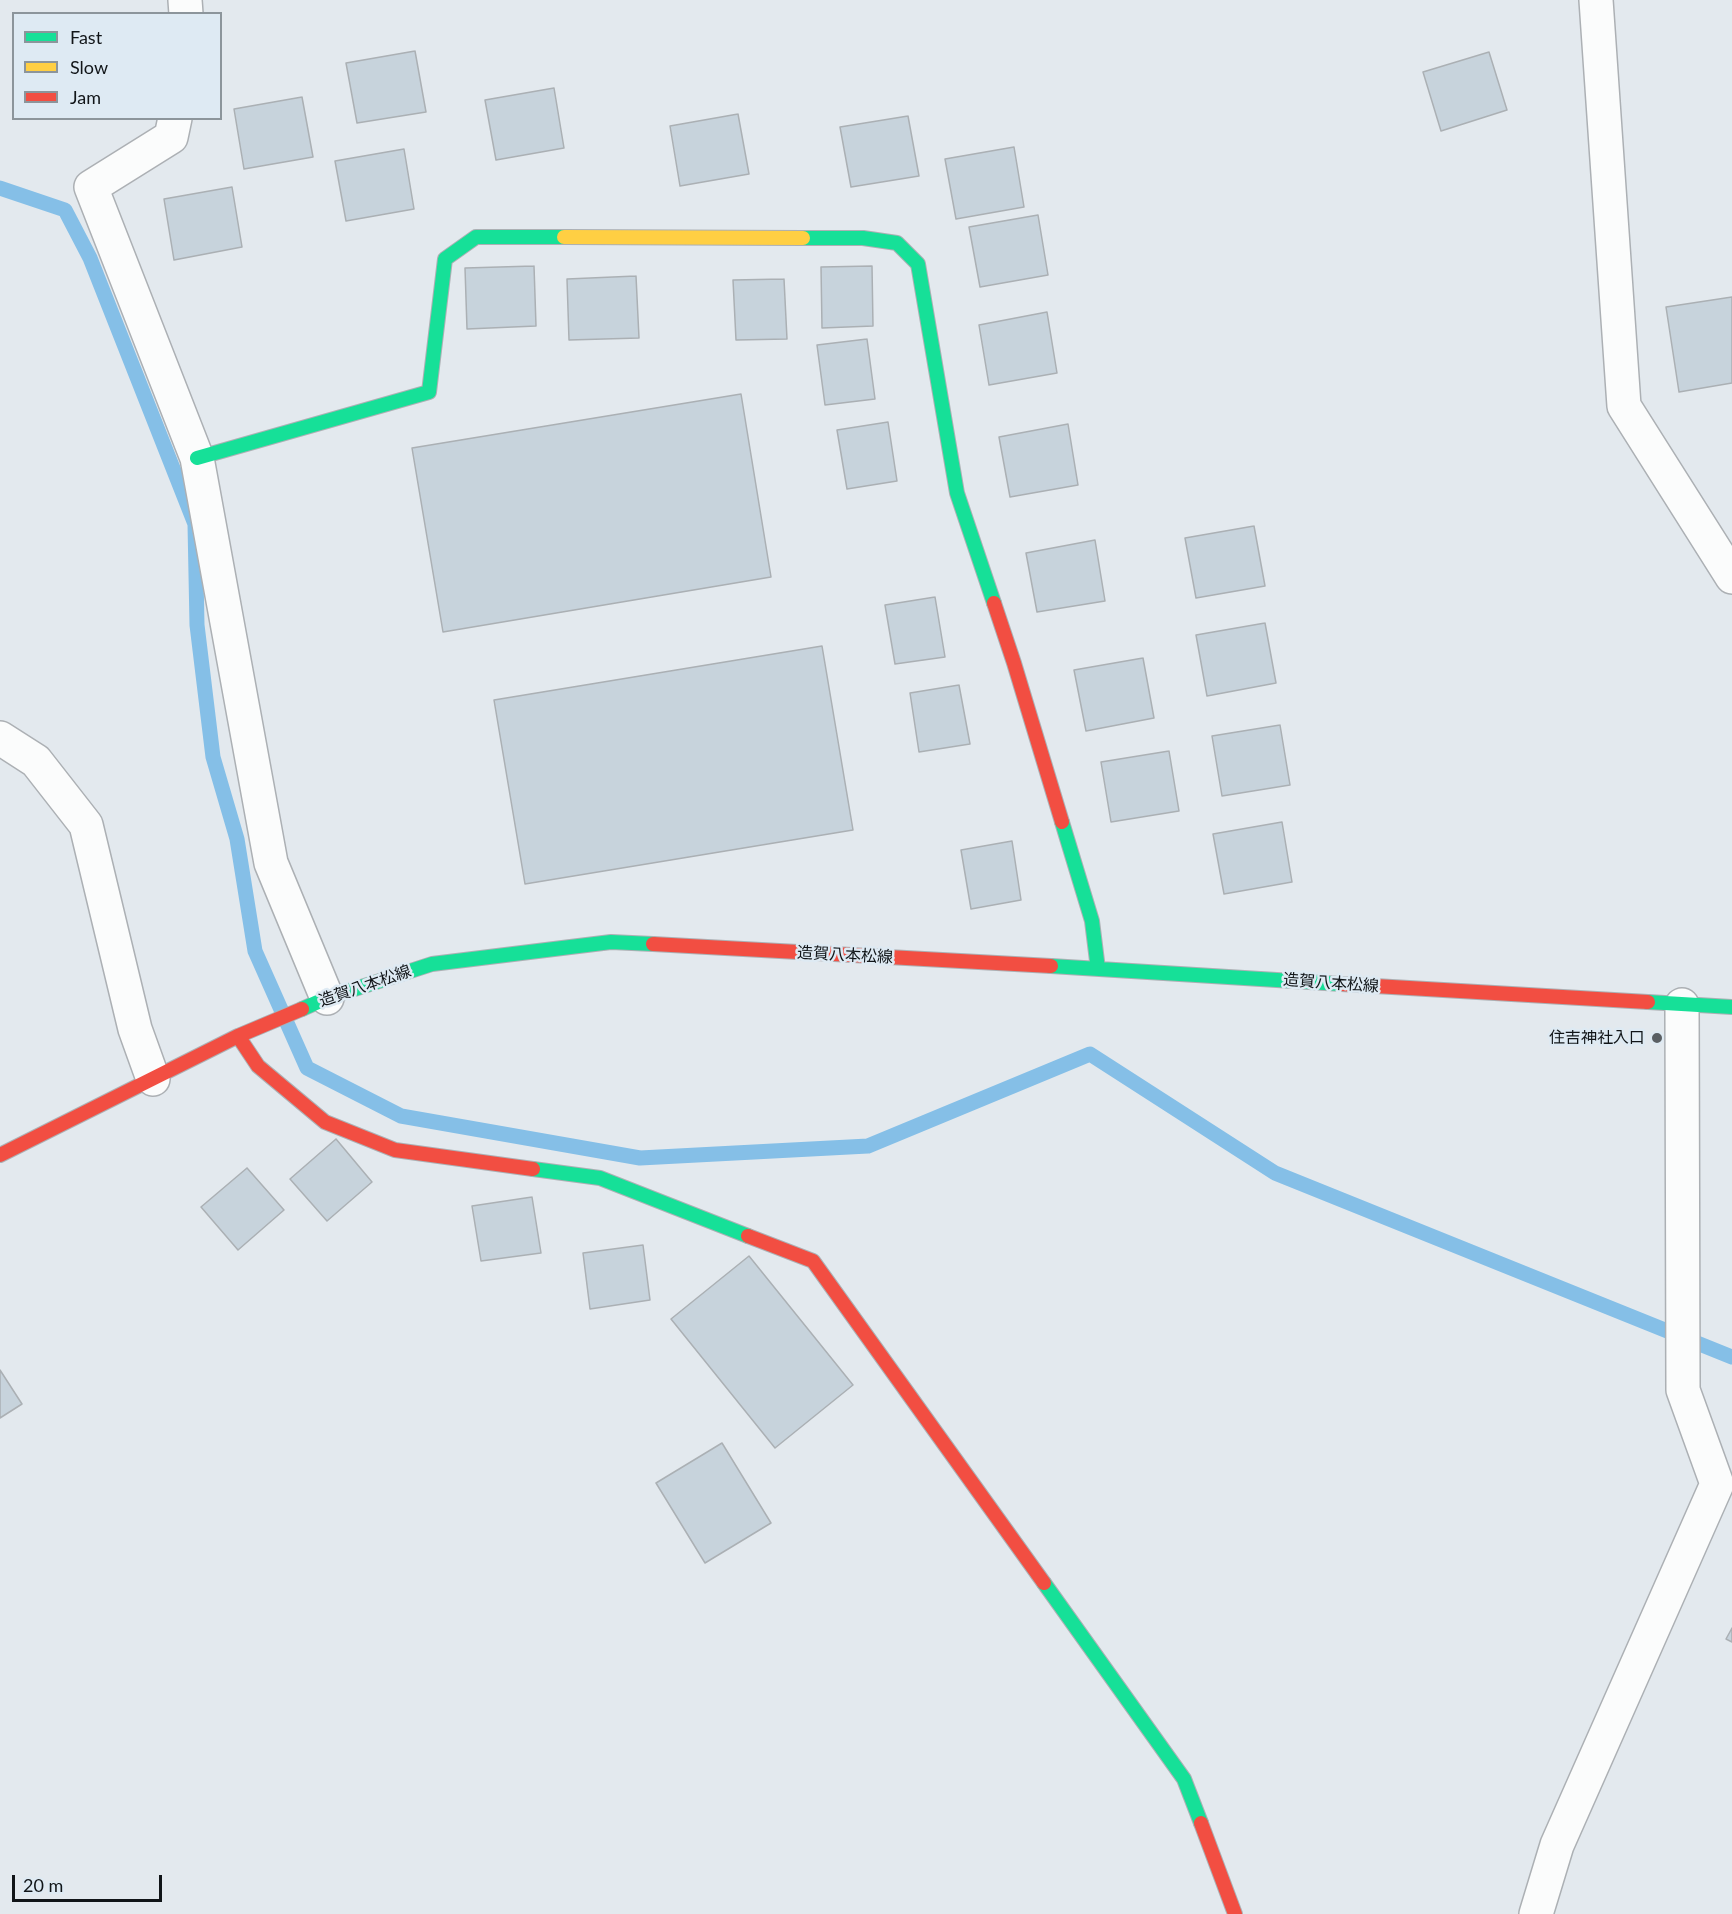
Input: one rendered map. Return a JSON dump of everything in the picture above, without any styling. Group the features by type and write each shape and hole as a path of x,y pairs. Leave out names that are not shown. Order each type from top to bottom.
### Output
{"street":[{"path":"1596,0 1624,406 1732,577"},
{"path":"175,120 171,137 91,187 197,458 271,863 323,999"},
{"path":"197,458 429,392 445,259 477,237 863,238 897,243 918,264 957,493 1014,663 1092,921 1098,969"},
{"path":"0,738 36,761 86,825 135,1029 153,1079"},
{"name":"造賀八本松線","path":"0,1155 244,1033 323,999 432,964 611,942 1732,1007"},
{"path":"1536,1914 1557,1845 1717,1484 1683,1390 1682,1005"},
{"path":"244,1033 258,1066 325,1122 395,1150 600,1178 813,1261 1184,1779 1235,1914"}],"building":[{"path":"415,51 426,112 357,123 346,63"},
{"path":"1489,52 1507,110 1441,131 1423,72"},
{"path":"554,88 564,148 496,160 485,100"},
{"path":"302,97 313,157 244,169 234,109"},
{"path":"738,114 749,174 680,186 670,126"},
{"path":"908,116 919,176 851,187 840,127"},
{"path":"1014,147 1024,207 956,219 945,159"},
{"path":"404,149 414,209 346,221 335,161"},
{"path":"232,187 242,247 174,260 164,199"},
{"path":"1038,215 1048,275 980,287 969,227"},
{"path":"534,266 536,326 467,329 465,268"},
{"path":"872,266 873,326 822,328 821,267"},
{"path":"636,276 639,338 569,340 567,279"},
{"path":"784,279 787,339 736,340 733,280"},
{"path":"1732,297 1732,383 1679,392 1666,307"},
{"path":"1047,312 1057,373 989,385 979,325"},
{"path":"867,339 875,399 825,405 817,345"},
{"path":"741,394 771,577 443,632 412,448"},
{"path":"888,422 897,481 847,489 837,430"},
{"path":"1068,424 1078,485 1010,497 999,437"},
{"path":"1254,526 1265,586 1196,598 1185,538"},
{"path":"1095,540 1105,601 1037,612 1026,553"},
{"path":"935,597 945,657 895,664 885,605"},
{"path":"1265,623 1276,683 1207,696 1196,635"},
{"path":"822,646 853,830 525,884 494,700"},
{"path":"1143,658 1154,718 1086,731 1074,670"},
{"path":"959,685 970,744 919,752 910,693"},
{"path":"1280,725 1290,785 1222,796 1212,736"},
{"path":"1169,751 1179,811 1111,822 1101,762"},
{"path":"1282,822 1292,882 1224,894 1213,834"},
{"path":"1012,841 1021,900 971,909 961,850"},
{"path":"336,1139 372,1182 327,1221 290,1179"},
{"path":"247,1168 284,1210 238,1250 201,1207"},
{"path":"532,1197 541,1253 481,1261 472,1206"},
{"path":"643,1245 650,1300 590,1309 583,1253"},
{"path":"749,1256 853,1385 775,1448 671,1319"},
{"path":"0,1370 22,1404 0,1418"},
{"path":"722,1443 771,1523 705,1563 656,1483"},
{"path":"1732,1628 1732,1642 1726,1639"}],"waterway":[{"path":"0,188 65,210 90,258 195,524 197,625 213,757 237,839 255,951 307,1068 401,1116 640,1158 868,1146 1090,1054 1275,1173 1732,1357"}],"traffic: fast":[{"path":"197,458 429,392 445,259 476,237 564,237"},
{"path":"803,238 863,238 897,243 918,264 957,493 994,603"},
{"path":"1062,822 1092,921 1098,969"},
{"path":"302,1009 327,998 432,964 611,942 653,944"},
{"path":"1051,966 1341,984"},
{"path":"1648,1002 1732,1007"},
{"path":"533,1169 600,1178 748,1236"},
{"path":"1044,1583 1184,1779 1201,1823"}],"traffic: slow":[{"path":"564,237 803,238"}],"traffic: jam":[{"path":"994,603 1062,822"},
{"path":"653,944 1051,966"},
{"path":"1341,984 1648,1002"},
{"path":"0,1155 238,1036 302,1009"},
{"path":"238,1036 258,1066 325,1122 395,1150 533,1169"},
{"path":"748,1236 813,1261 1044,1583"},
{"path":"1201,1823 1235,1914"}],"place":[{"name":"住吉神社入口","path":"1657,1038"}]}
